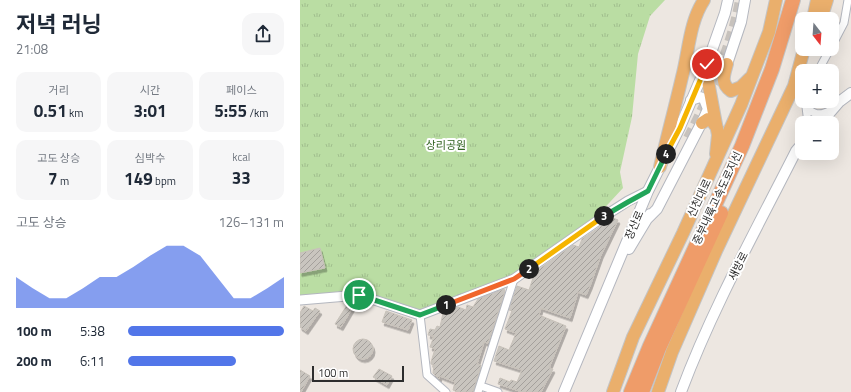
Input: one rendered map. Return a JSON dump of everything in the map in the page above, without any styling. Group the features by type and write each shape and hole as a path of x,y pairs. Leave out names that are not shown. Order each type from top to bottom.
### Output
{"highway":[{"path":"660,167 683,76 691,30 704,0"},
{"name":"신천대로","path":"613,392 633,336 714,167 741,105 769,32 776,0"},
{"name":"중부내륙고속도로지선","path":"632,392 650,346 742,146 772,69 793,0"},
{"name":"중부내륙고속도로지선","path":"642,392 659,348 751,149 780,71 801,0"},
{"path":"814,12 817,0"},
{"path":"823,12 827,0"},
{"path":"794,86 802,56"},
{"path":"658,392 672,352 710,266 807,56"},
{"path":"709,61 708,81 718,135 714,167"},
{"path":"727,64 722,79 726,87 731,91 741,87 753,74"},
{"path":"702,123 708,119 712,121 717,128"}],"main road":[{"name":"장산로","path":"564,392 648,191 709,61 728,0"},
{"path":"709,61 715,68 722,68 727,64 741,22 745,0"},
{"path":"827,116 851,93"},
{"path":"647,219 657,209 708,109 704,99 700,97 692,100"},
{"name":"새방로","path":"681,392 695,355 728,284 795,153"},
{"name":"장산로","path":"613,274 654,206"}],"street":[{"path":"839,33 844,23 848,0"},
{"path":"809,108 811,112 816,114 822,114 833,109"},
{"path":"300,300 359,295 420,315 514,279 603,217 648,191"},
{"path":"498,392 479,389 514,279"},
{"path":"420,315 427,375 446,392"}],"green space":[{"name":"상리공원","path":"300,0 665,0 650,16 638,54 632,117 620,172 623,188 597,216 513,276 418,311 359,291 300,297"}],"building":[{"path":"613,218 618,220 601,255 590,286 586,295 578,292 570,318 541,308 539,315 566,326 549,368 553,369 541,392 522,392 498,384 500,378 510,382 511,380 517,382 522,370 494,361 499,346 509,350 516,333 505,329 512,311 509,310 517,286 529,290 535,272 573,245 579,247 582,239"},
{"path":"320,248 325,268 300,273 300,253"},
{"path":"504,289 505,291 488,343 484,342 477,364 481,365 473,392 458,392 453,390 455,382 440,376 439,379 433,373 434,365 431,364 431,362 435,349 430,347 434,336 428,335 430,329 435,330 437,326 440,327 443,313 458,307 466,310 467,305 473,307 478,299"},
{"path":"349,302 354,305 341,327 335,324"},
{"path":"304,306 313,311 315,308 320,311 306,331 300,327 300,313"},
{"path":"386,311 412,320 408,330 382,322"},
{"path":"363,339 370,342 373,349 370,356 363,359 356,356 353,349 356,342"},
{"path":"379,369 392,376 387,385 373,377"},
{"path":"300,370 310,376 301,392 300,392"}],"tunnel":[{"path":"688,138 726,53 740,0"}],"route":[{"path":"359,295 420,315 514,279 603,217 648,191 680,128 707,64"}]}
